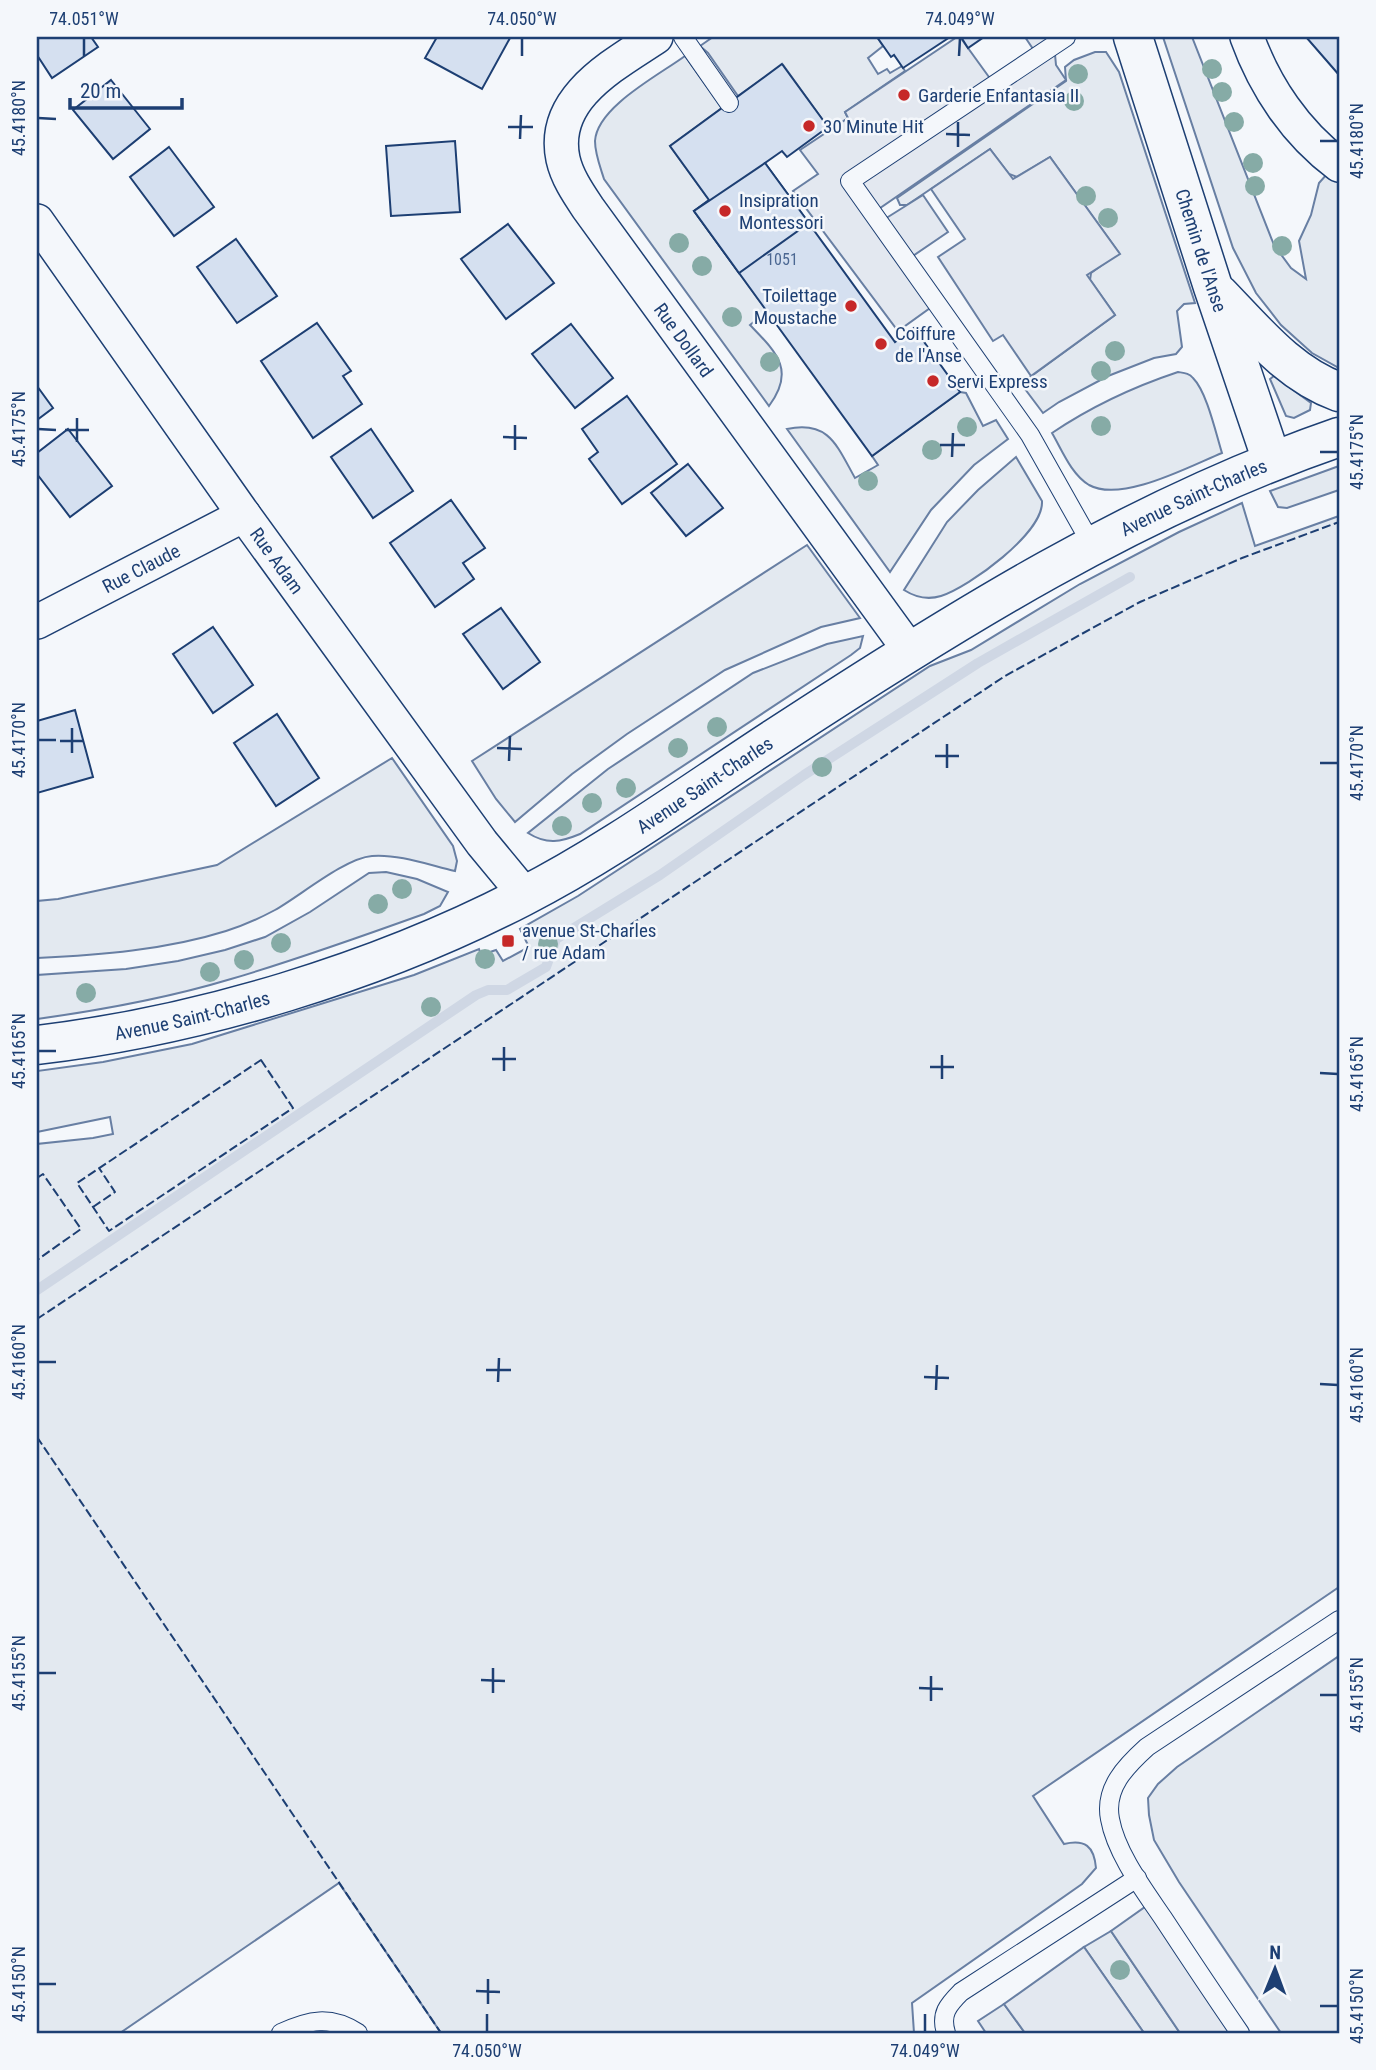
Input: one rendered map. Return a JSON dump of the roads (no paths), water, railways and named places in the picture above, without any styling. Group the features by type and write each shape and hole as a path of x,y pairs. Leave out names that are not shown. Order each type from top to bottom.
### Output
{"street":[{"name":"Rue Dollard","path":"656,37 601,75 582,92 563,130 563,158 567,172 588,208 910,651"},
{"name":"Chemin de l'Anse","path":"1133,37 1213,288 1272,461"},
{"path":"1247,37 1278,100 1311,139 1339,165"},
{"name":"Rue Adam","path":"37,221 244,515 482,843 525,895"},
{"path":"1213,288 1295,369 1339,392"},
{"name":"Avenue Saint-Charles","path":"37,1045 92,1038 172,1022 292,989 398,953 478,919 606,848 983,606 1092,545 1226,479 1339,437"},
{"name":"Rue Claude","path":"37,622 244,515"}],"lane":[{"path":"683,37 729,103"},
{"path":"1066,37 850,181 1030,435 1092,545"},
{"path":"1240,2033 1137,1878 1109,1818 1112,1788 1125,1767 1147,1747 1339,1620"},
{"path":"946,2033 943,2026 945,2008 961,1992 1137,1878"},
{"path":"281,2033 302,2023 331,2020 358,2033"}],"waterway":[{"path":"37,1290 476,995 488,990 507,990 546,967 556,939 660,875 804,775 978,663 1130,577"}],"place":[{"name":"Garderie Enfantasia II","path":"904,95"},
{"name":"30 Minute Hit","path":"809,126"},
{"name":"Insipration Montessori","path":"725,211"},
{"name":"Toilettage Moustache","path":"851,306"},
{"name":"Coiffure de l'Anse","path":"881,344"},
{"name":"Servi Express","path":"933,381"},
{"name":"avenue St-Charles / rue Adam","path":"508,941"}]}
